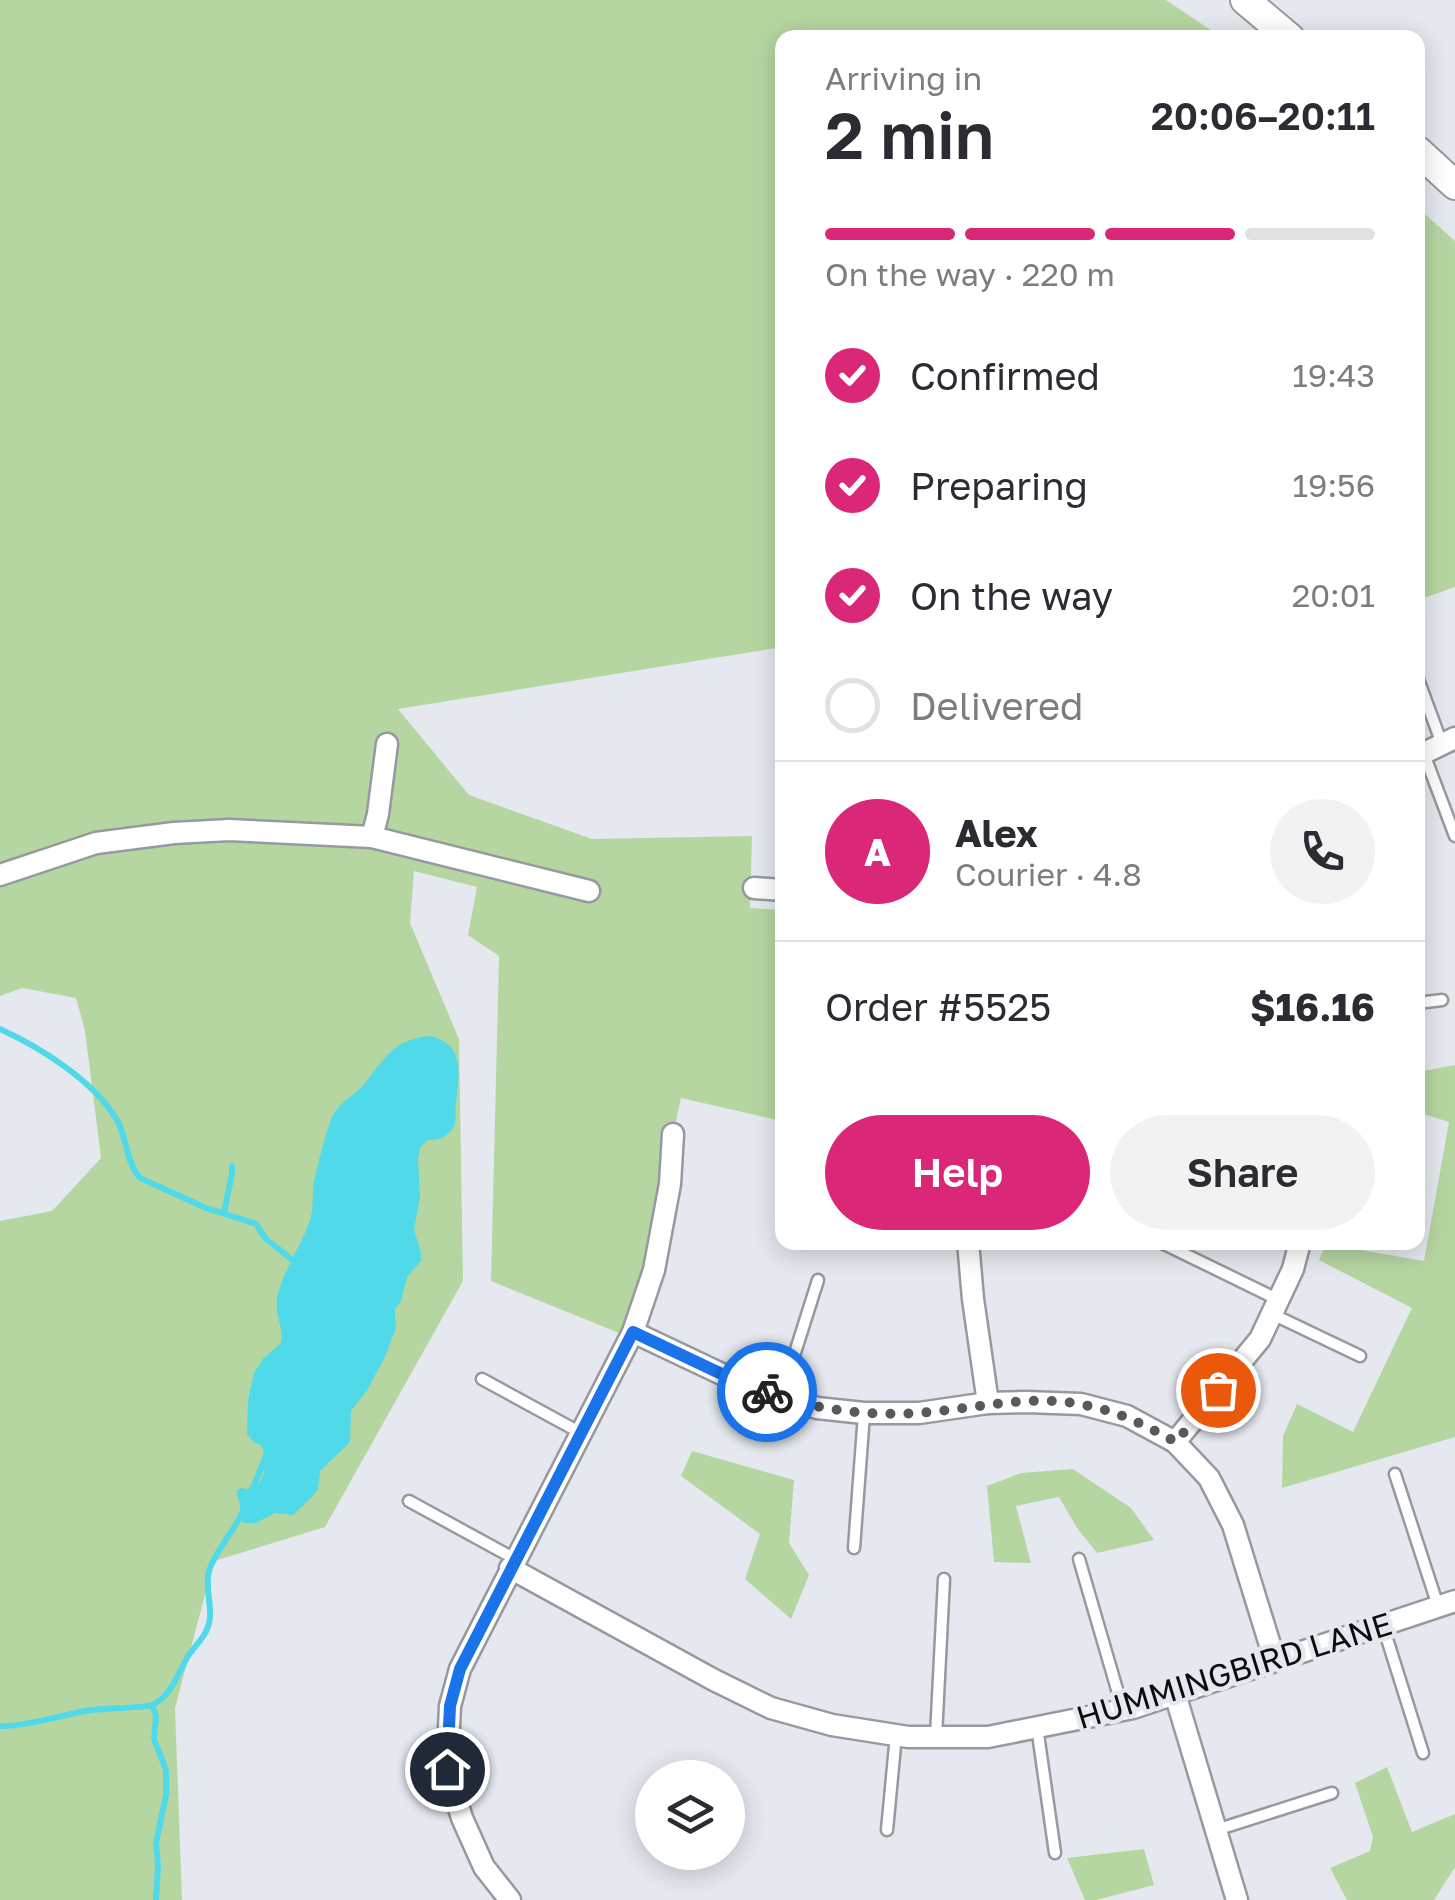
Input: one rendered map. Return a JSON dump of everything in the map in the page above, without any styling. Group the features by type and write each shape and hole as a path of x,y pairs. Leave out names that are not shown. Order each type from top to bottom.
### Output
{"street":[{"path":"1245,0 1281,30"},
{"path":"1425,157 1455,185"},
{"path":"372,837 387,744"},
{"path":"0,874 96,843 229,830 372,837 589,890"},
{"path":"754,888 775,890"},
{"path":"510,1900 484,1866 462,1818 447,1769 450,1706 460,1669 633,1332 654,1270 670,1184 673,1134"},
{"path":"969,1250 988,1404"},
{"path":"1176,1442 1260,1338 1298,1250"},
{"path":"633,1332 728,1377 817,1408 918,1413 988,1404 1081,1404 1127,1416 1176,1442 1209,1478 1233,1525 1274,1661"},
{"name":"HUMMINGBIRD LANE","path":"512,1564 714,1680 771,1708 832,1725 896,1736 988,1738 1123,1710 1446,1604"},
{"path":"1175,1694 1237,1900"}],"lane":[{"path":"1425,707 1455,836"},
{"path":"1425,1002 1442,1000"},
{"path":"1174,1250 1360,1356"},
{"path":"781,1397 818,1280"},
{"path":"482,1378 580,1433"},
{"path":"854,1548 864,1412"},
{"path":"1395,1474 1446,1604"},
{"path":"410,1500 512,1564"},
{"path":"1080,1559 1123,1710"},
{"path":"936,1737 944,1579"},
{"path":"1382,1625 1423,1753"},
{"path":"1037,1728 1056,1852"},
{"path":"887,1830 896,1736"},
{"path":"1216,1830 1332,1794"}],"green space":[{"path":"0,0 1166,0 1211,30 775,30 775,648 398,709 469,795 592,839 752,836 750,908 775,910 775,1119 681,1098 629,1337 491,1281 499,956 468,935 477,887 414,871 410,923 459,1039 463,1281 325,1527 214,1561 175,1708 182,1900 0,1900 0,1221 52,1211 101,1158 85,1031 76,998 22,988 0,996"},
{"path":"1425,214 1455,241 1455,587 1425,598"},
{"path":"1455,1065 1455,1437 1282,1488 1283,1436 1297,1404 1353,1432 1412,1308 1319,1260 1323,1250 1361,1250 1424,1261 1449,1122 1425,1114 1425,1071"},
{"path":"692,1451 794,1480 789,1543 809,1575 791,1619 745,1579 760,1534 681,1476"},
{"path":"1073,1469 1131,1508 1154,1540 1097,1553 1059,1497 1016,1506 1031,1563 994,1562 987,1486 1021,1473"},
{"path":"1387,1767 1412,1832 1455,1814 1455,1867 1434,1900 1347,1900 1330,1868 1370,1851 1373,1837 1355,1783"},
{"path":"1144,1849 1154,1885 1085,1900 1067,1858"}],"water":[{"path":"430,1036 450,1046 458,1062 455,1121 448,1134 428,1140 420,1148 420,1197 414,1230 421,1261 407,1277 395,1309 396,1328 385,1357 351,1411 350,1442 320,1471 318,1489 312,1497 293,1515 275,1513 256,1523 244,1523 236,1491 255,1487 265,1468 261,1445 247,1434 254,1373 281,1343 277,1298 310,1220 315,1176 331,1120 399,1045"}],"waterway":[{"path":"0,1029 49,1056 107,1105 140,1178 206,1208 256,1224 266,1239 295,1262"},
{"path":"224,1213 232,1166"},
{"path":"250,1495 268,1451"},
{"path":"0,1726 91,1710 148,1706 165,1696 207,1628 209,1571 243,1511"},
{"path":"152,1705 156,1716 154,1739 166,1770 166,1795 156,1843 156,1900"}],"way so far":[{"path":"767,1392 817,1408 864,1412 918,1413 1026,1402 1081,1404 1127,1416 1176,1442 1218,1390"}],"route":[{"path":"447,1769 450,1706 460,1669 633,1332 767,1392"}]}
